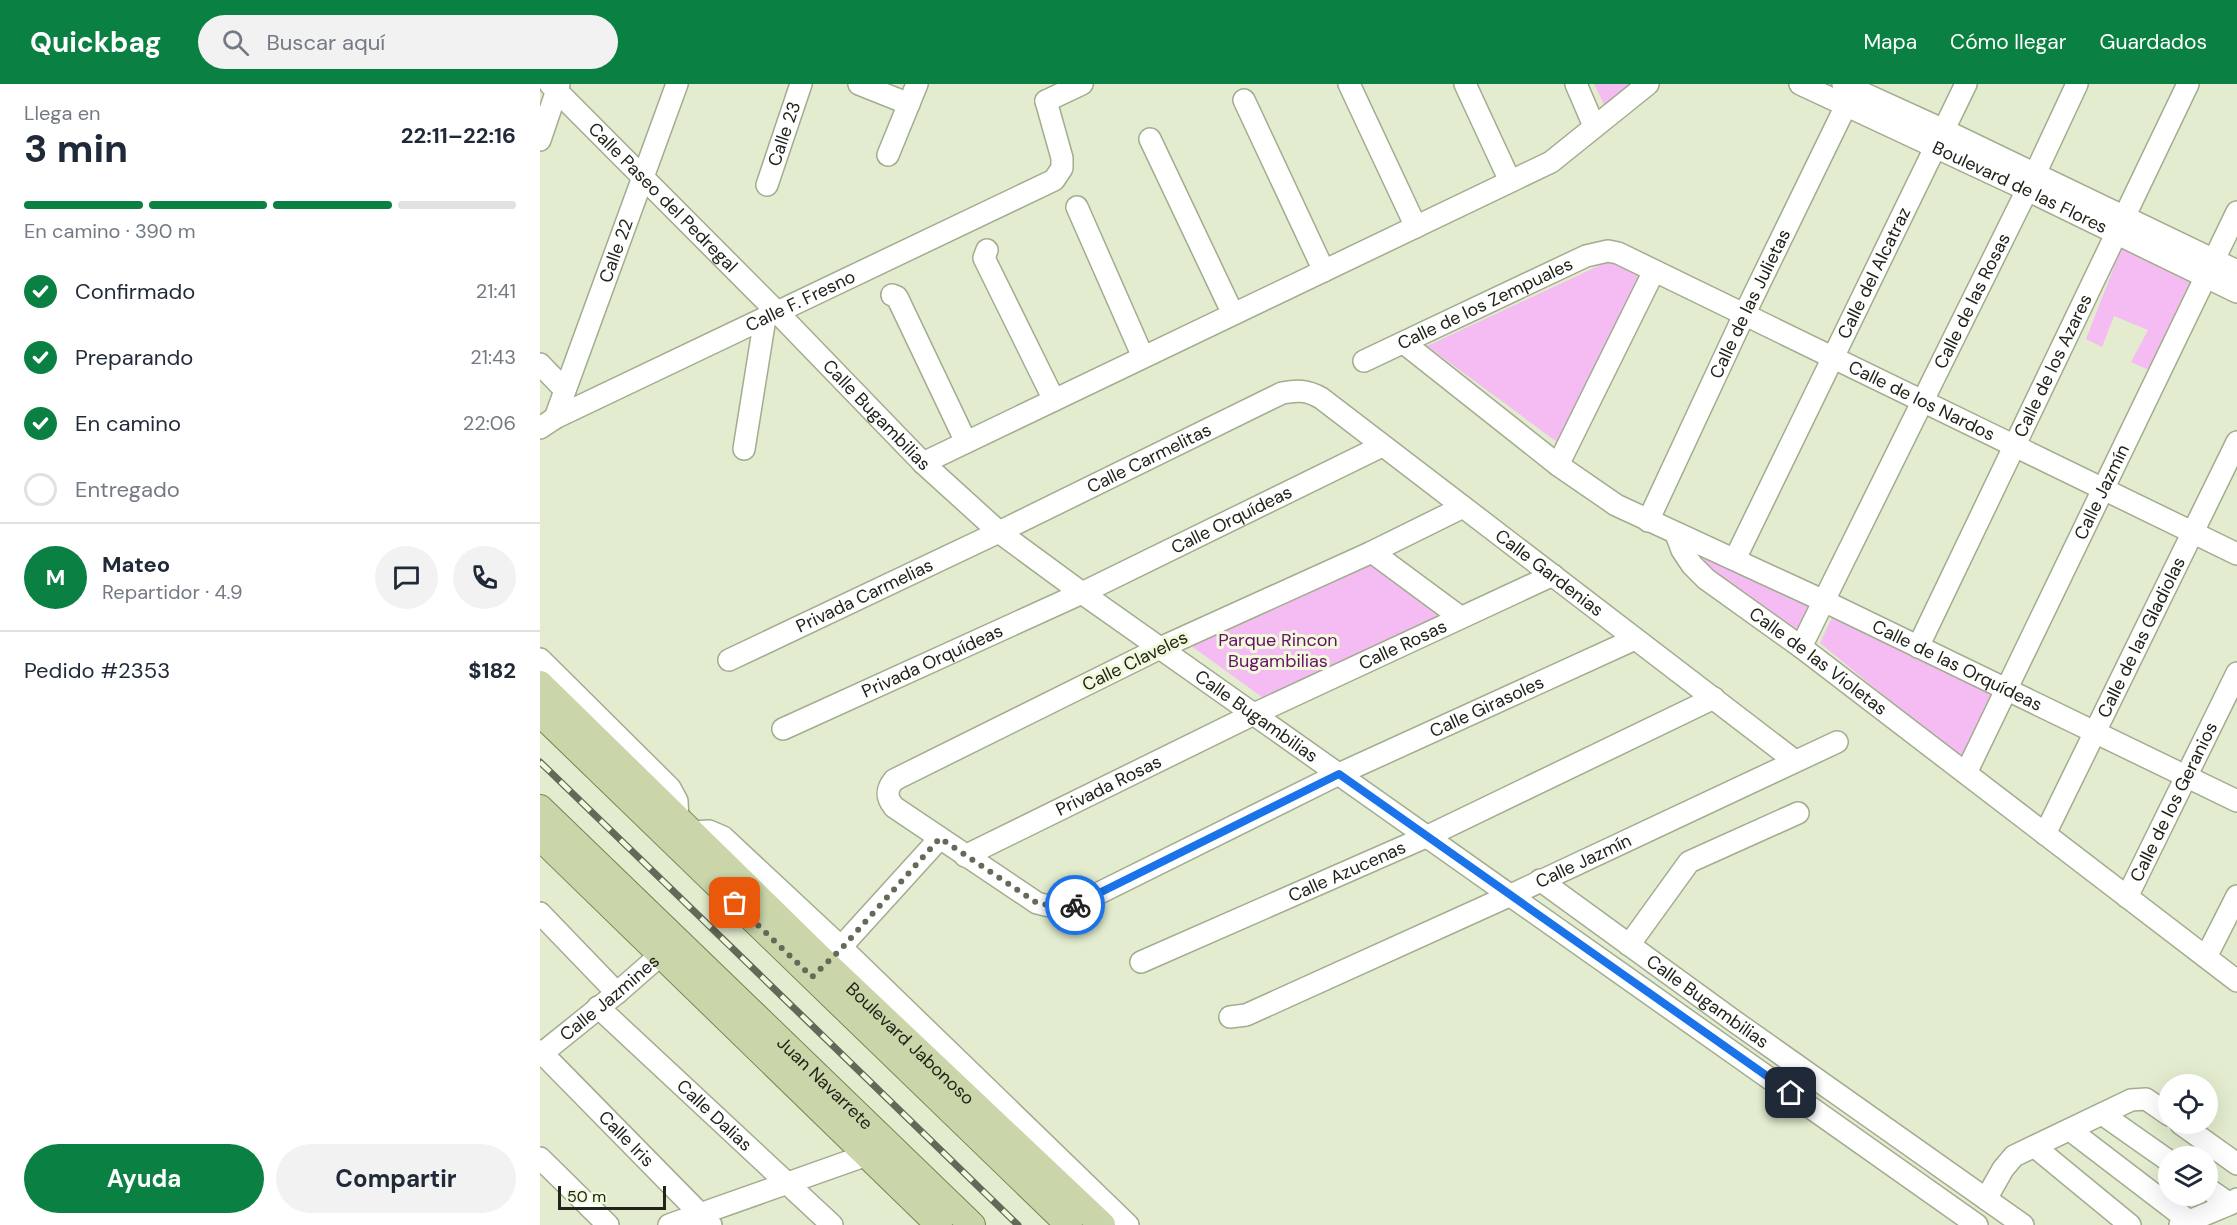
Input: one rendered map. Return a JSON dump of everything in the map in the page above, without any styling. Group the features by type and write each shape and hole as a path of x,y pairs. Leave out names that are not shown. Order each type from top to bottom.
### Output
{"main road":[{"name":"Boulevard Jabonoso","path":"540,684 738,865 1070,1225"},
{"name":"Boulevard Jabonoso","path":"540,712 826,963 880,999 1033,1147 1102,1225"},
{"path":"540,808 548,841 669,948"},
{"name":"Juan Navarrete","path":"669,948 867,1155 939,1225"},
{"name":"Juan Navarrete","path":"669,948 972,1225"}],"street":[{"name":"Calle 22","path":"547,423 565,390 677,84"},
{"name":"Calle 23","path":"767,185 801,84"},
{"path":"859,84 913,94 888,155"},
{"path":"1047,92 1082,84"},
{"path":"1350,84 1416,227"},
{"path":"1466,84 1510,182"},
{"path":"1576,84 1594,126"},
{"path":"923,464 1551,162 1648,84"},
{"name":"Boulevard de las Flores","path":"1800,84 1847,93 2209,268 2237,292"},
{"name":"Calle del Alcatraz","path":"1735,559 1966,84"},
{"name":"Calle de las Rosas","path":"1802,647 2077,84"},
{"name":"Calle de los Azares","path":"1918,647 2188,84"},
{"name":"Calle Paseo del Pedregal","path":"556,86 771,315"},
{"path":"540,140 556,86"},
{"name":"Calle F. Fresno","path":"547,423 1050,182 1059,174 1062,158 1047,92"},
{"name":"Calle de las Julietas","path":"1648,521 1847,93"},
{"path":"1245,100 1324,270"},
{"path":"1150,139 1233,314"},
{"path":"1077,207 1143,357"},
{"name":"Calle Jazmín","path":"1966,772 2237,212"},
{"path":"987,250 984,258 1054,400"},
{"name":"Calle de los Nardos","path":"1608,251 1627,256 1833,359 2237,554"},
{"name":"Calle de los Zempuales","path":"1364,361 1586,256 1608,251"},
{"name":"Boulevard de las Flores","path":"2209,268 2237,271"},
{"path":"1558,465 1654,271"},
{"path":"892,295 897,297 959,445"},
{"path":"744,449 771,315"},
{"name":"Calle Bugambilias","path":"771,315 923,464 999,532 1977,1225"},
{"path":"1404,343 1558,465 1616,505 1676,534"},
{"path":"540,364 565,390"},
{"name":"Calle Gardenias","path":"1301,390 1321,398 1795,761"},
{"name":"Calle Carmelitas","path":"999,532 1282,393 1301,390"},
{"name":"Calle de las Gladiolas","path":"2045,834 2237,442"},
{"name":"Calle Orquídeas","path":"1082,593 1382,446"},
{"name":"Calle Claveles","path":"940,838 894,807 888,800 889,786 894,780 1160,648 1372,552 1463,507"},
{"name":"Privada Carmelias","path":"729,660 999,532"},
{"name":"Calle de las Orquídeas","path":"1676,534 1824,601 2237,801"},
{"name":"Calle de las Violetas","path":"1676,534 1682,550 1692,565 1706,579 1802,647 2237,981"},
{"path":"1372,552 1460,617"},
{"name":"Calle Rosas","path":"1254,714 1552,575"},
{"name":"Privada Orquídeas","path":"783,729 1082,593"},
{"name":"Calle Girasoles","path":"965,856 1037,903 1064,908 1076,905 1339,774 1635,639"},
{"path":"540,659 670,788 689,821"},
{"name":"Calle de los Geranios","path":"2127,897 2237,673"},
{"name":"Calle Azucenas","path":"1141,962 1428,836 1714,698"},
{"name":"Privada Rosas","path":"965,856 1254,714"},
{"name":"Calle Jazmín","path":"1230,1017 1246,1015 1511,895 1837,742"},
{"path":"1629,945 1689,862 1798,813"},
{"path":"826,963 940,838 965,856"},
{"name":"Calle Bugambilias","path":"1540,880 1734,1021 2023,1225"},
{"path":"2206,957 2237,896"},
{"path":"540,913 617,993"},
{"name":"Calle Jazmines","path":"541,1053 617,993 669,948"},
{"name":"Calle Dalias","path":"598,1006 832,1225"},
{"path":"1716,1040 1734,1021"},
{"name":"Calle Iris","path":"541,1053 705,1220"},
{"path":"1991,1203 2022,1163 2029,1150 2131,1100 2146,1099 2158,1107"},
{"path":"2102,1114 2158,1153"},
{"path":"2070,1130 2184,1223 2234,1202"},
{"path":"2195,1134 2237,1164"},
{"path":"1033,1147 1128,1225"},
{"path":"2029,1150 2130,1225"},
{"path":"669,1225 705,1220 788,1184 867,1155"},
{"path":"540,1158 608,1225"},
{"path":"2218,1194 2234,1202"}],"green space":[{"path":"1594,84 1636,84 1606,108"},
{"path":"2123,244 2196,281 2151,371 2131,362 2148,330 2114,316 2102,347 2086,339"},
{"path":"1609,261 1644,276 1557,442 1427,346"},
{"path":"1698,548 1820,603 1802,633 1708,568"},
{"name":"Parque Rincon Bugambilias","path":"1376,562 1448,617 1266,700 1190,645"},
{"path":"1835,611 1997,691 1965,762 1820,643"}],"railway":[{"path":"540,762 1018,1225"}],"way so far":[{"path":"735,903 812,977 842,948 940,838 1037,903 1064,908 1075,905"}],"route":[{"path":"1075,905 1339,774 1791,1093"}]}
